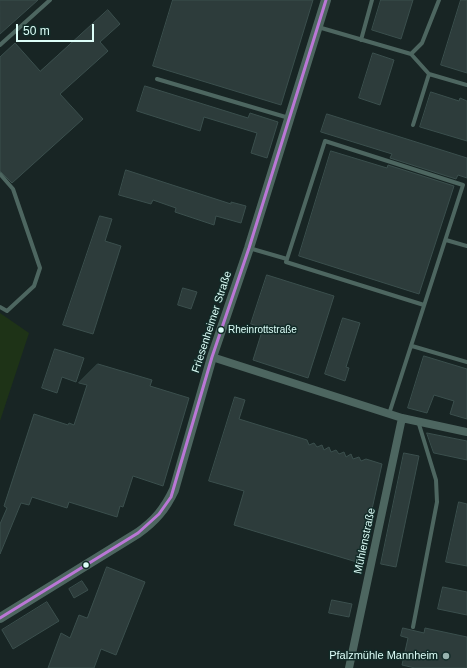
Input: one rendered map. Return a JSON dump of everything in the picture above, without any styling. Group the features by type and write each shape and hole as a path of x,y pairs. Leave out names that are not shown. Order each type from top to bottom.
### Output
{"street":[{"name":"Friesenheimer Straße","path":"0,618 138,533 162,512 174,490 212,357 290,118 326,0"},
{"path":"212,357 402,418 467,432"},
{"name":"Mühlenstraße","path":"349,668 402,418"}],"lane":[{"path":"0,45 50,0"},
{"path":"361,40 372,0"},
{"path":"412,54 422,43 439,0"},
{"path":"318,27 412,54 429,74 467,85"},
{"path":"413,124 429,74"},
{"path":"157,79 290,118"},
{"path":"390,414 463,185 325,141 286,262 424,305"},
{"path":"0,174 13,189 40,268 34,286 7,311 0,307"},
{"path":"446,240 467,246"},
{"path":"248,248 287,259"},
{"path":"412,346 467,362"},
{"path":"413,627 437,502 436,480 418,421"}],"green space":[{"path":"0,313 29,333 0,421"}],"building":[{"path":"0,0 38,0 0,34"},
{"path":"173,0 313,0 281,105 153,66"},
{"path":"381,0 413,0 401,39 372,30"},
{"path":"461,0 467,0 467,73 441,65"},
{"path":"108,10 120,24 100,42 108,51 60,94 83,119 12,183 0,171 0,57 15,43 40,71"},
{"path":"373,53 394,60 380,105 359,98"},
{"path":"145,86 248,118 250,113 278,122 267,158 251,153 257,133 204,117 200,131 137,111"},
{"path":"431,92 459,101 460,98 467,101 467,141 420,127"},
{"path":"327,114 467,158 467,178 458,175 456,179 390,158 392,154 321,132"},
{"path":"331,151 387,168 388,165 454,186 419,294 299,256"},
{"path":"126,170 231,204 231,202 246,206 241,223 216,216 214,225 175,212 176,208 153,200 151,204 119,195"},
{"path":"100,216 112,219 105,241 121,246 93,334 63,325"},
{"path":"267,275 334,296 308,378 253,360 263,328 251,324"},
{"path":"183,288 197,292 191,309 178,305"},
{"path":"343,318 360,323 346,367 349,368 345,381 325,374"},
{"path":"55,349 84,358 76,382 62,377 57,393 42,388"},
{"path":"424,356 467,369 467,419 450,414 454,401 434,395 427,413 408,408"},
{"path":"98,364 152,380 150,386 189,398 163,486 133,476 123,507 120,506 117,517 69,502 67,508 32,497 29,505 21,503 0,554 0,524 7,508 4,506 34,414 68,425 69,423 74,425 87,385 79,383"},
{"path":"235,397 245,400 239,419 307,440 309,445 314,443 317,447 322,445 324,450 329,447 331,452 336,450 339,454 344,452 346,457 351,454 353,459 359,457 361,461 366,459 382,464 360,563 234,525 244,491 209,481"},
{"path":"427,433 467,441 467,460 434,453"},
{"path":"404,453 419,456 396,567 381,564"},
{"path":"459,502 467,504 467,566 446,562"},
{"path":"107,567 145,582 116,655 101,649 94,668 48,668 61,633 70,638 79,615 87,618"},
{"path":"82,581 88,590 74,598 69,589"},
{"path":"443,587 467,592 467,615 438,609"},
{"path":"332,600 352,604 349,617 329,613"},
{"path":"47,602 59,621 13,649 2,630"},
{"path":"403,628 424,633 425,628 467,637 467,668 415,668 402,665 408,638 401,636"}],"transit line":[{"path":"0,618 138,533 159,514 171,497 212,357 249,248 326,0"}],"place":[{"name":"Rheinrottstraße","path":"221,330"},
{"name":"Pfalzmühle Mannheim","path":"446,656"}]}
